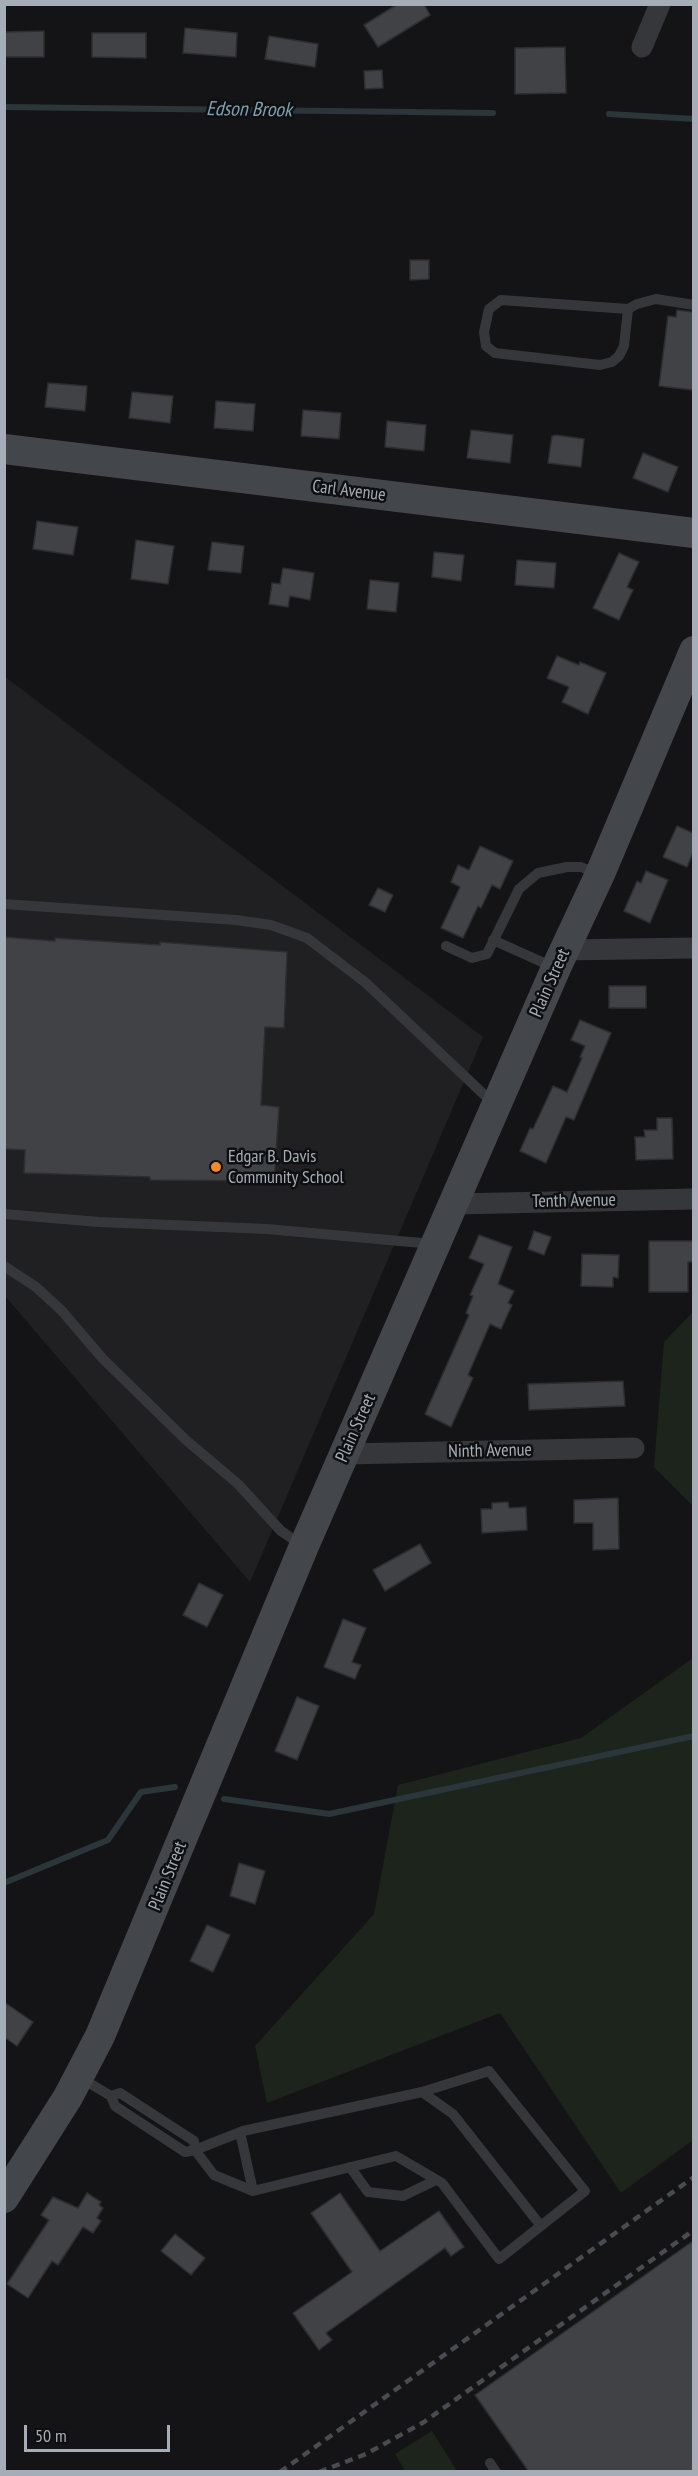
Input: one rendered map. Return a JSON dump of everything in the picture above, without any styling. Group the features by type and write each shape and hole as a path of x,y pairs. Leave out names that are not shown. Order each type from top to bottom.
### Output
{"main road":[{"name":"Carl Avenue","path":"4,449 693,533"},
{"name":"Plain Street","path":"4,2198 79,2077 104,2028 304,1546 560,959 685,694 693,651"}],"street":[{"path":"642,47 660,4"},
{"path":"560,959 693,948"},
{"name":"Tenth Avenue","path":"454,1204 693,1199"},
{"name":"Ninth Avenue","path":"345,1454 634,1448"}],"lane":[{"path":"628,309 624,346 619,356 612,362 600,365 495,353 486,346 484,332 489,309 501,300 628,309 636,304 656,299 693,304"},
{"path":"446,946 472,958 487,954 519,889 526,880 538,873 567,867 581,867 600,874"},
{"path":"4,904 236,920 272,925 307,938 366,983 496,1106"},
{"path":"494,940 560,959"},
{"path":"4,1214 99,1222 267,1229 436,1244"},
{"path":"4,1266 29,1281 62,1311 103,1359 178,1432 238,1484 281,1531 304,1546"},
{"path":"79,2077 111,2096 114,2106 185,2152 240,2132 422,2092 489,2071 585,2191 499,2259 442,2184 396,2156 253,2191 214,2175 195,2150"},
{"path":"422,2092 453,2114 541,2226"},
{"path":"240,2132 253,2191"},
{"path":"350,2168 368,2192 403,2196 436,2180"}],"shaded area":[{"name":"Edgar B. Davis Community School","path":"4,676 483,1037 250,1582 5,1296"},
{"path":"693,1312 693,1506 654,1467 664,1342"},
{"path":"693,1658 693,2140 621,2193 500,2013 267,2103 255,2046 374,1914 398,1785 581,1738"},
{"path":"432,2431 457,2471 405,2471 395,2454"}],"building":[{"path":"398,4 424,4 430,15 378,47 364,25"},
{"path":"185,28 237,33 236,57 183,53"},
{"path":"44,31 44,57 4,57 4,32"},
{"path":"92,33 146,33 146,58 92,57"},
{"path":"269,36 318,44 315,67 265,59"},
{"path":"565,47 566,93 515,94 515,48"},
{"path":"382,70 383,88 365,89 364,71"},
{"path":"410,260 429,260 429,279 410,280"},
{"path":"677,310 693,312 693,390 659,386 668,316 676,317"},
{"path":"48,383 87,386 85,411 45,407"},
{"path":"132,392 173,396 170,423 129,418"},
{"path":"216,401 255,404 253,431 214,428"},
{"path":"303,410 341,413 339,439 301,436"},
{"path":"387,421 426,425 424,451 385,447"},
{"path":"471,430 513,435 510,463 467,458"},
{"path":"552,436 584,439 581,467 548,463"},
{"path":"643,453 678,467 668,492 633,478"},
{"path":"37,521 78,527 73,555 33,549"},
{"path":"136,540 174,546 168,584 131,579"},
{"path":"212,542 244,546 241,573 208,570"},
{"path":"434,552 464,555 461,581 432,577"},
{"path":"619,553 639,562 627,587 633,590 619,620 593,608"},
{"path":"517,560 556,563 554,588 515,585"},
{"path":"283,568 314,573 310,600 290,596 288,607 269,604 272,583 280,584"},
{"path":"370,580 399,583 396,612 367,609"},
{"path":"557,656 579,665 580,662 606,673 588,714 562,702 569,687 547,678"},
{"path":"677,826 693,833 693,852 687,867 663,857"},
{"path":"480,846 513,861 500,889 492,885 481,908 478,906 463,938 441,928 460,887 451,882 458,865 469,870"},
{"path":"646,871 668,880 650,923 624,911 637,881 641,883"},
{"path":"378,888 393,895 385,912 369,905"},
{"path":"4,937 160,945 160,942 287,952 284,1028 265,1027 261,1105 279,1107 274,1184 256,1184 256,1181 150,1180 150,1177 24,1173 25,1150 4,1149"},
{"path":"609,986 646,986 646,1008 609,1008"},
{"path":"580,1020 611,1033 574,1120 566,1117 546,1163 520,1151 553,1086 567,1092 585,1046 571,1040"},
{"path":"657,1118 672,1118 673,1159 636,1160 635,1137 645,1137 644,1130 657,1130"},
{"path":"534,1231 551,1237 544,1255 528,1249"},
{"path":"479,1235 512,1247 498,1284 514,1291 508,1303 512,1305 501,1329 490,1324 468,1375 473,1378 451,1427 425,1414 469,1315 466,1313 473,1296 470,1295 484,1264 469,1258"},
{"path":"649,1241 693,1241 693,1262 688,1262 688,1292 649,1292"},
{"path":"582,1254 619,1255 618,1278 613,1277 613,1287 581,1286"},
{"path":"623,1381 625,1406 529,1410 528,1384"},
{"path":"618,1498 619,1549 593,1550 593,1523 574,1523 574,1500"},
{"path":"508,1502 509,1508 526,1507 527,1530 482,1533 481,1509 492,1509 492,1503"},
{"path":"420,1544 431,1563 385,1591 373,1570"},
{"path":"199,1583 223,1595 207,1627 183,1615"},
{"path":"343,1619 366,1628 352,1662 361,1665 355,1679 324,1667"},
{"path":"297,1697 319,1706 297,1760 275,1751"},
{"path":"239,1863 265,1871 255,1904 230,1896"},
{"path":"207,1925 230,1935 213,1972 190,1961"},
{"path":"4,2002 33,2022 17,2046 4,2037"},
{"path":"87,2193 101,2202 99,2205 103,2208 97,2218 101,2221 93,2233 83,2227 58,2265 52,2261 28,2298 7,2284 49,2220 41,2215 53,2197 78,2208"},
{"path":"340,2193 380,2251 439,2211 464,2247 451,2256 445,2248 326,2333 332,2340 319,2350 293,2313 352,2272 311,2213"},
{"path":"175,2234 205,2258 191,2275 161,2251"},
{"path":"693,2241 693,2472 529,2472 475,2395"}],"waterway":[{"name":"Edson Brook","path":"4,107 493,113"},
{"name":"Edson Brook","path":"609,114 694,119"},
{"path":"224,1799 329,1814 694,1736"},
{"path":"4,1883 108,1840 141,1792 175,1787"}],"railway":[{"path":"280,2472 694,2177"},
{"path":"319,2472 366,2454 424,2422 694,2230"}],"place":[{"name":"Edgar B. Davis Community School","path":"216,1167"}]}
